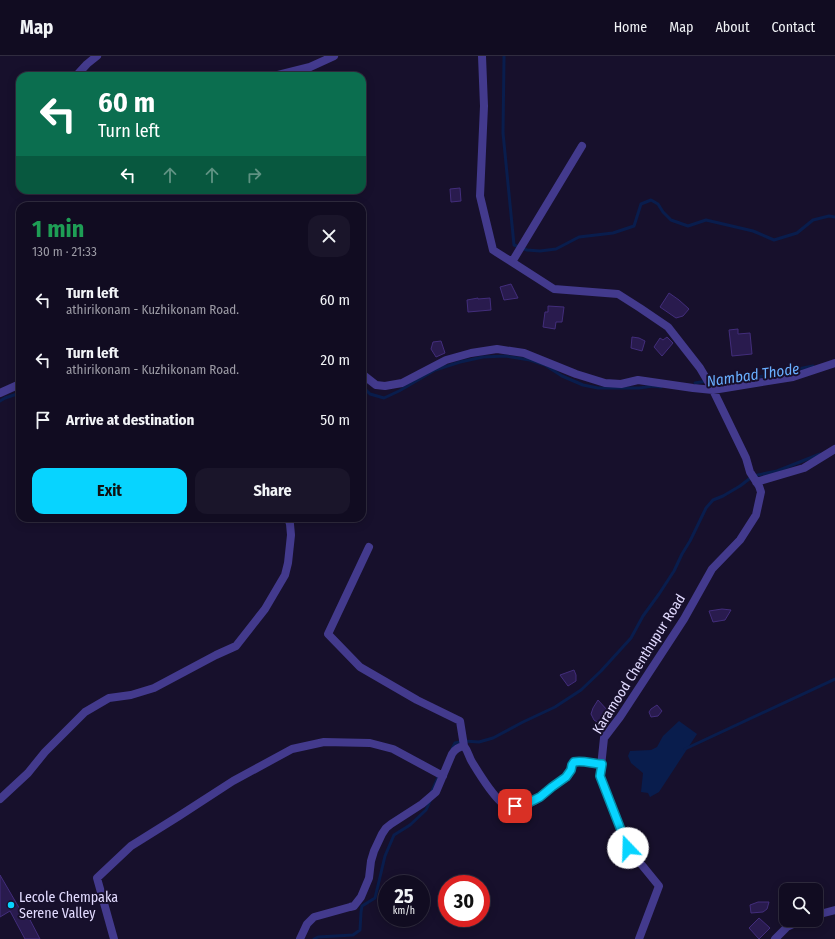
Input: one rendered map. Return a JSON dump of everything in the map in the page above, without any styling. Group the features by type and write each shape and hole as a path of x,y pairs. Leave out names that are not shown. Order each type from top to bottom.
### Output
{"street":[{"path":"80,72 97,56"},
{"path":"290,72 310,67 334,56"},
{"name":"Karamood Chenthupur Road","path":"482,56 484,106 480,196 493,250 554,289 618,294 668,327 700,368 712,387 746,458 750,472 761,492 756,515 740,540 712,569 684,619 620,717 604,738 600,776 628,848 658,886 640,939"},
{"path":"512,262 582,146"},
{"path":"366,377 376,385 385,386 402,383 446,360 471,353 497,349 524,354 576,374 605,383 621,384 638,380 693,388 793,377 835,363"},
{"path":"0,393 16,386"},
{"path":"755,479 804,468 835,449"},
{"path":"0,799 85,712 109,698 131,695 154,688 236,646 265,609 285,575 291,535 289,522"},
{"path":"369,547 328,634 360,667 417,700 460,721 464,746 481,777 503,803 510,806 515,806 534,801 566,777 574,762 578,761 602,764"},
{"path":"114,939 97,878 131,846 233,781 292,749 324,742 370,743 393,750 443,776"},
{"path":"300,939 307,924 314,918 354,906 361,897 369,878 374,851 386,828 422,804 436,792 454,750 458,747 464,746"},
{"path":"823,913 835,910"},
{"path":"775,939 787,927"}],"water":[{"path":"679,721 697,734 659,792 650,797 648,793 641,792 643,773 631,763 628,756 630,751 651,750 657,747 663,736"}],"building":[{"path":"460,188 461,201 451,202 450,189"},
{"path":"511,284 518,298 504,300 500,287"},
{"path":"669,293 689,309 683,316 676,318 660,307"},
{"path":"490,298 491,310 468,312 467,300"},
{"path":"548,306 564,307 562,322 556,322 555,329 543,327 545,312 548,312"},
{"path":"738,329 738,334 750,333 752,354 732,356 729,330"},
{"path":"632,337 645,341 642,351 631,348"},
{"path":"667,337 673,343 662,356 654,347 660,338 663,340"},
{"path":"441,341 445,353 436,357 431,349 433,342"},
{"path":"722,609 731,610 725,620 713,622 709,611"},
{"path":"574,670 576,681 568,686 560,675"},
{"path":"598,700 608,711 607,716 600,724 594,720 591,714"},
{"path":"657,705 662,711 658,716 651,717 649,712"},
{"path":"0,875 25,918 28,916 40,939 25,939 10,911 0,917"},
{"path":"758,902 769,902 767,909 763,912 751,913 750,905"},
{"path":"759,918 770,928 759,939 749,928"}],"waterway":[{"path":"504,56 503,133 514,245 527,250 540,251 556,249 579,237 613,233 634,226 641,204 651,200 658,204 671,220 688,226 706,220 753,231 774,240 797,233 813,220 829,216 835,217"},
{"name":"Nambad Thode","path":"366,390 370,394 384,398 435,370 483,357 505,356 530,360 545,365 562,376 583,385 598,388 661,387"},
{"name":"Nambad Thode","path":"695,383 736,376 758,377 813,366"},
{"name":"Nambad Thode","path":"0,401 16,394"},
{"path":"452,749 455,743 464,741 479,742 493,738 555,707 581,690 601,671 631,638 643,616 674,571 706,508 713,500 740,486 753,476 777,471 820,454"},
{"path":"685,749 835,679"},
{"path":"431,794 439,775"},
{"path":"314,939 318,937 353,935 360,930 362,906 375,898 385,856 394,835 410,825 426,810 431,799"}],"place":[{"name":"Lecole Chempaka Serene Valley","path":"11,905"}],"route":[{"path":"515,806 534,801 540,797 566,777 574,762 578,761 602,764 600,776 628,848"}]}
